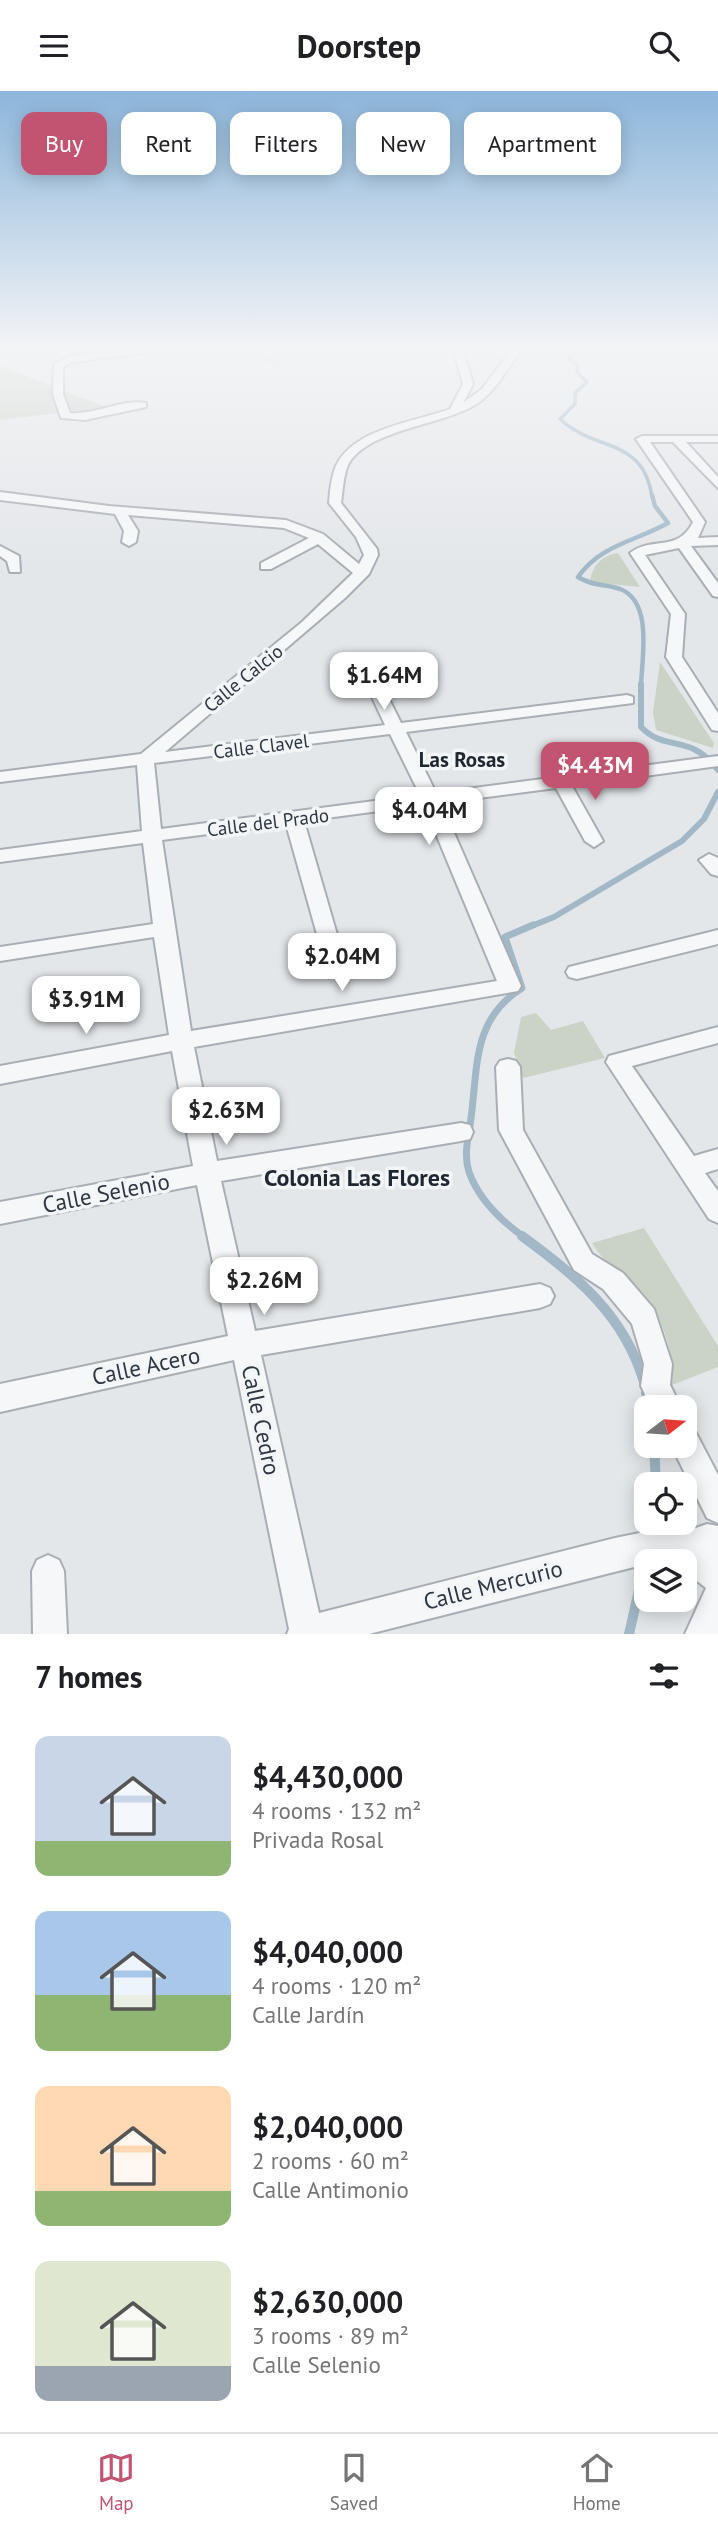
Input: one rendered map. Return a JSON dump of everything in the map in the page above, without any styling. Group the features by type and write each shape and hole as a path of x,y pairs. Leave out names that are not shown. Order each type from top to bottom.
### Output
{"street":[{"path":"0,496 290,525 319,538 362,574 371,557 370,547 335,503 338,476 347,457 363,445 430,421"},
{"path":"718,439 642,439 699,522 691,544 718,593"},
{"path":"676,439 718,484"},
{"path":"119,510 131,531 129,542"},
{"path":"288,556 295,538 290,525"},
{"path":"266,566 319,538"},
{"path":"718,541 637,553 678,614 674,657 718,726"},
{"path":"691,544 718,548"},
{"path":"691,544 718,573"},
{"path":"0,550 14,559 15,569"},
{"name":"Calle Calcio","path":"145,760 318,617 362,574"},
{"path":"0,1075 181,1041 510,986 430,800 379,695"},
{"name":"Calle Clavel","path":"0,777 627,700"},
{"path":"145,760 150,837 181,1041"},
{"name":"Calle del Prado","path":"0,856 710,763"},
{"path":"562,783 594,841"},
{"path":"294,819 330,945"},
{"path":"0,954 163,929"},
{"path":"577,972 718,937"},
{"path":"718,1035 617,1062 718,1212"},
{"name":"Calle Cedro","path":"181,1041 306,1634"},
{"path":"508,1067 511,1130 583,1262 629,1297 644,1318 658,1364 655,1386 660,1395"},
{"name":"Calle Selenio","path":"0,1213 207,1173 461,1132"},
{"path":"688,1168 718,1159"},
{"name":"Calle Acero","path":"0,1398 245,1345 540,1296"},
{"path":"693,1458 718,1507"},
{"name":"Calle Mercurio","path":"306,1634 615,1554 708,1540 718,1542"},
{"path":"670,1547 718,1577"},
{"path":"48,1571 50,1634"},
{"path":"702,1634 718,1599"}],"green space":[{"path":"618,553 640,587 590,582 599,562"},
{"path":"660,662 714,743 713,748 656,730 653,712"},
{"path":"536,1013 551,1030 583,1021 605,1058 523,1078 514,1053 521,1017"},
{"path":"644,1228 718,1346 718,1367 672,1385 668,1342 657,1316 641,1292 606,1260 592,1243"}],"waterway":[{"path":"563,421 574,430 628,454 639,464 647,478 652,497"},
{"path":"641,685 643,631 637,605 630,595 620,589 578,577 587,566 608,551 668,523 655,506 652,495"},
{"path":"641,685 641,727 650,735 697,751 718,770"},
{"path":"529,927 554,917 682,841 704,819 718,792"},
{"path":"524,1237 507,1224 478,1192 469,1172 466,1152 480,1045 494,1014 522,988 505,937 533,925"},
{"path":"522,1236 596,1298 624,1336 644,1382"},
{"path":"655,1458 655,1472"},
{"path":"629,1634 634,1612"}],"district":[{"name":"Las Rosas","path":"462,760"},
{"name":"Colonia Las Flores","path":"357,1178"}]}
